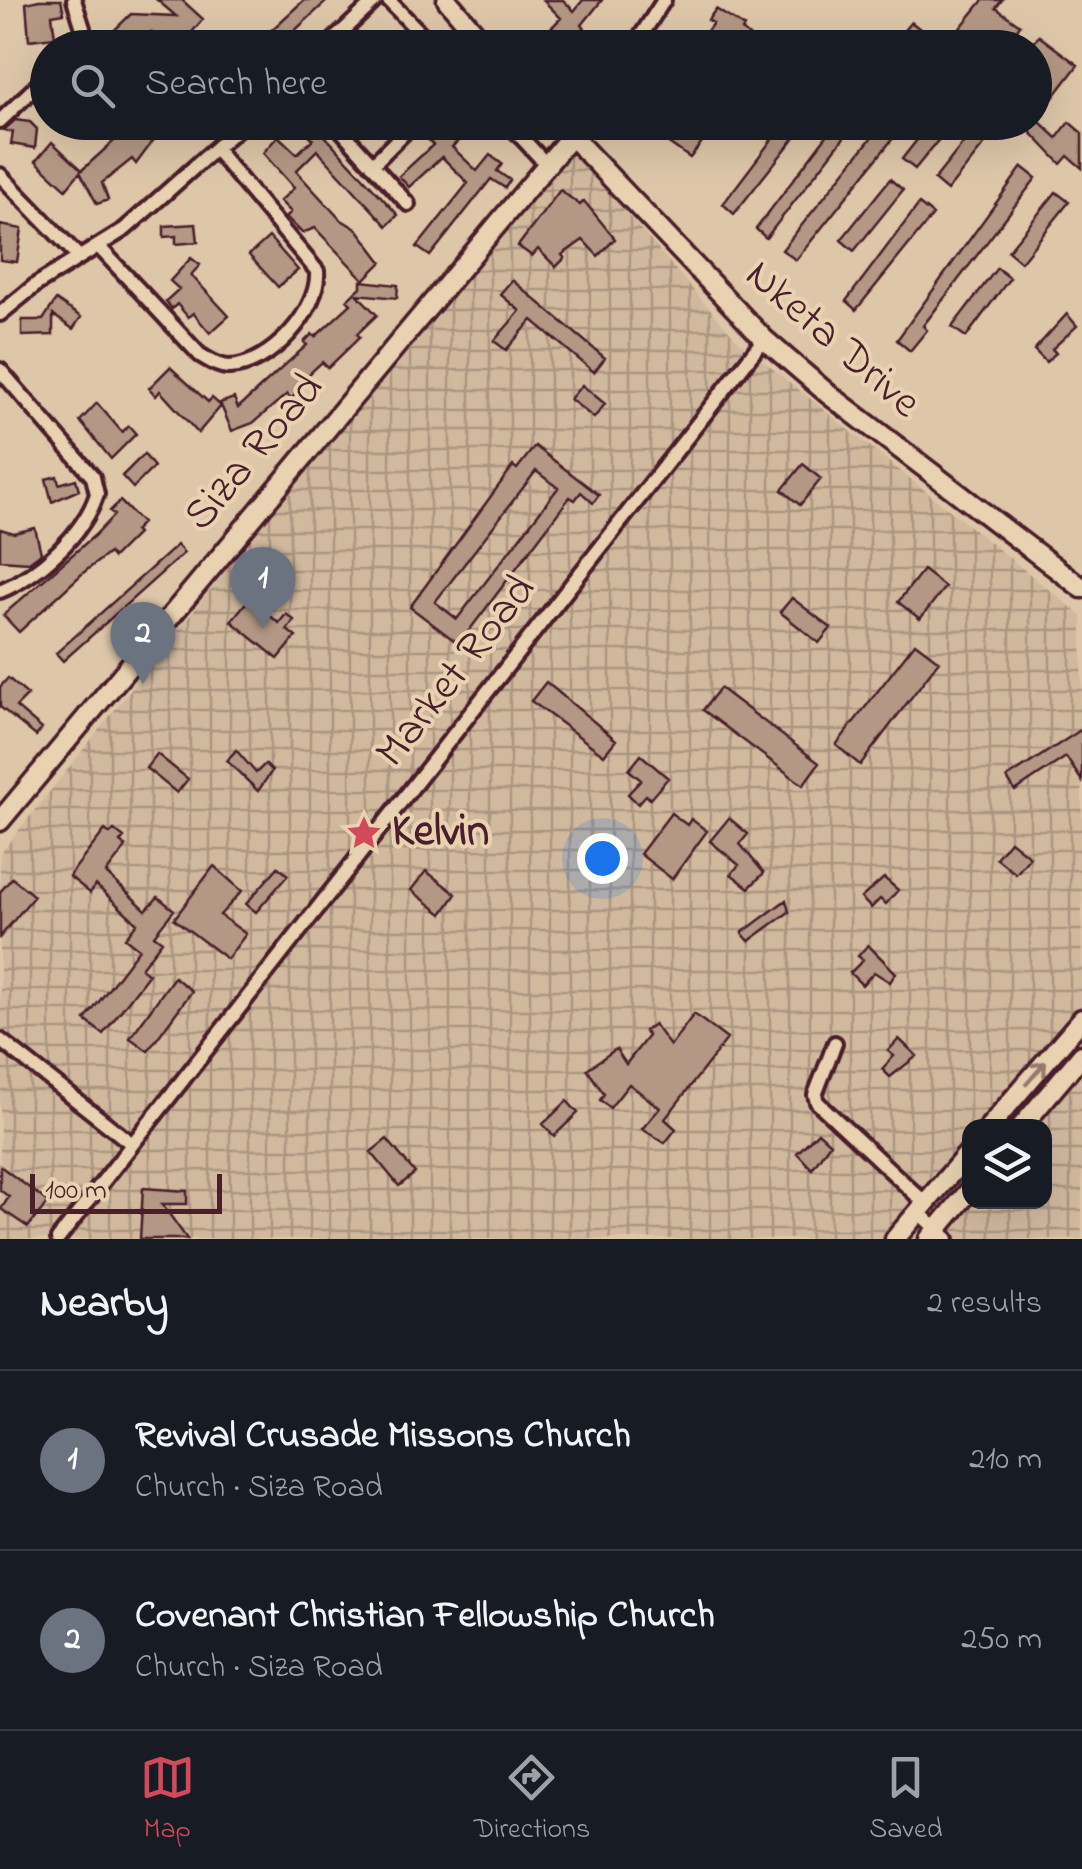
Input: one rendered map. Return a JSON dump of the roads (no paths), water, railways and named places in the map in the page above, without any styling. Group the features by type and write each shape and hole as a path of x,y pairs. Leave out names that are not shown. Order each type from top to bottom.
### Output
{"street":[{"path":"74,0 82,30"},
{"path":"345,30 376,0"},
{"path":"388,0 417,30"},
{"path":"447,0 473,30"},
{"path":"645,30 664,0"},
{"path":"0,120 30,91"},
{"path":"0,314 78,256 125,229 227,140"},
{"path":"350,140 408,204"},
{"path":"372,165 396,140"},
{"path":"524,140 546,164"},
{"name":"Siza Road","path":"0,821 546,164 562,140"},
{"name":"Nketa Drive","path":"582,140 764,339 827,393 1082,588"},
{"path":"98,246 200,355 215,364 244,363 274,346 310,310 316,296 317,272 216,150"},
{"path":"0,175 78,256"},
{"name":"Market Road","path":"58,1239 764,339"},
{"path":"0,370 94,476 97,494 77,532 35,569 0,591"},
{"path":"996,1119 1082,1019"},
{"path":"0,1040 132,1144"},
{"path":"834,1043 816,1095 818,1102 921,1207 937,1236 962,1201"},
{"path":"1028,1119 1082,1054"},
{"path":"896,1239 962,1159"}],"place":[{"name":"Revival Crusade Missons Church","path":"263,629"},
{"name":"Covenant Christian Fellowship Church","path":"143,684"},
{"name":"Kelvin","path":"364,833"}]}
